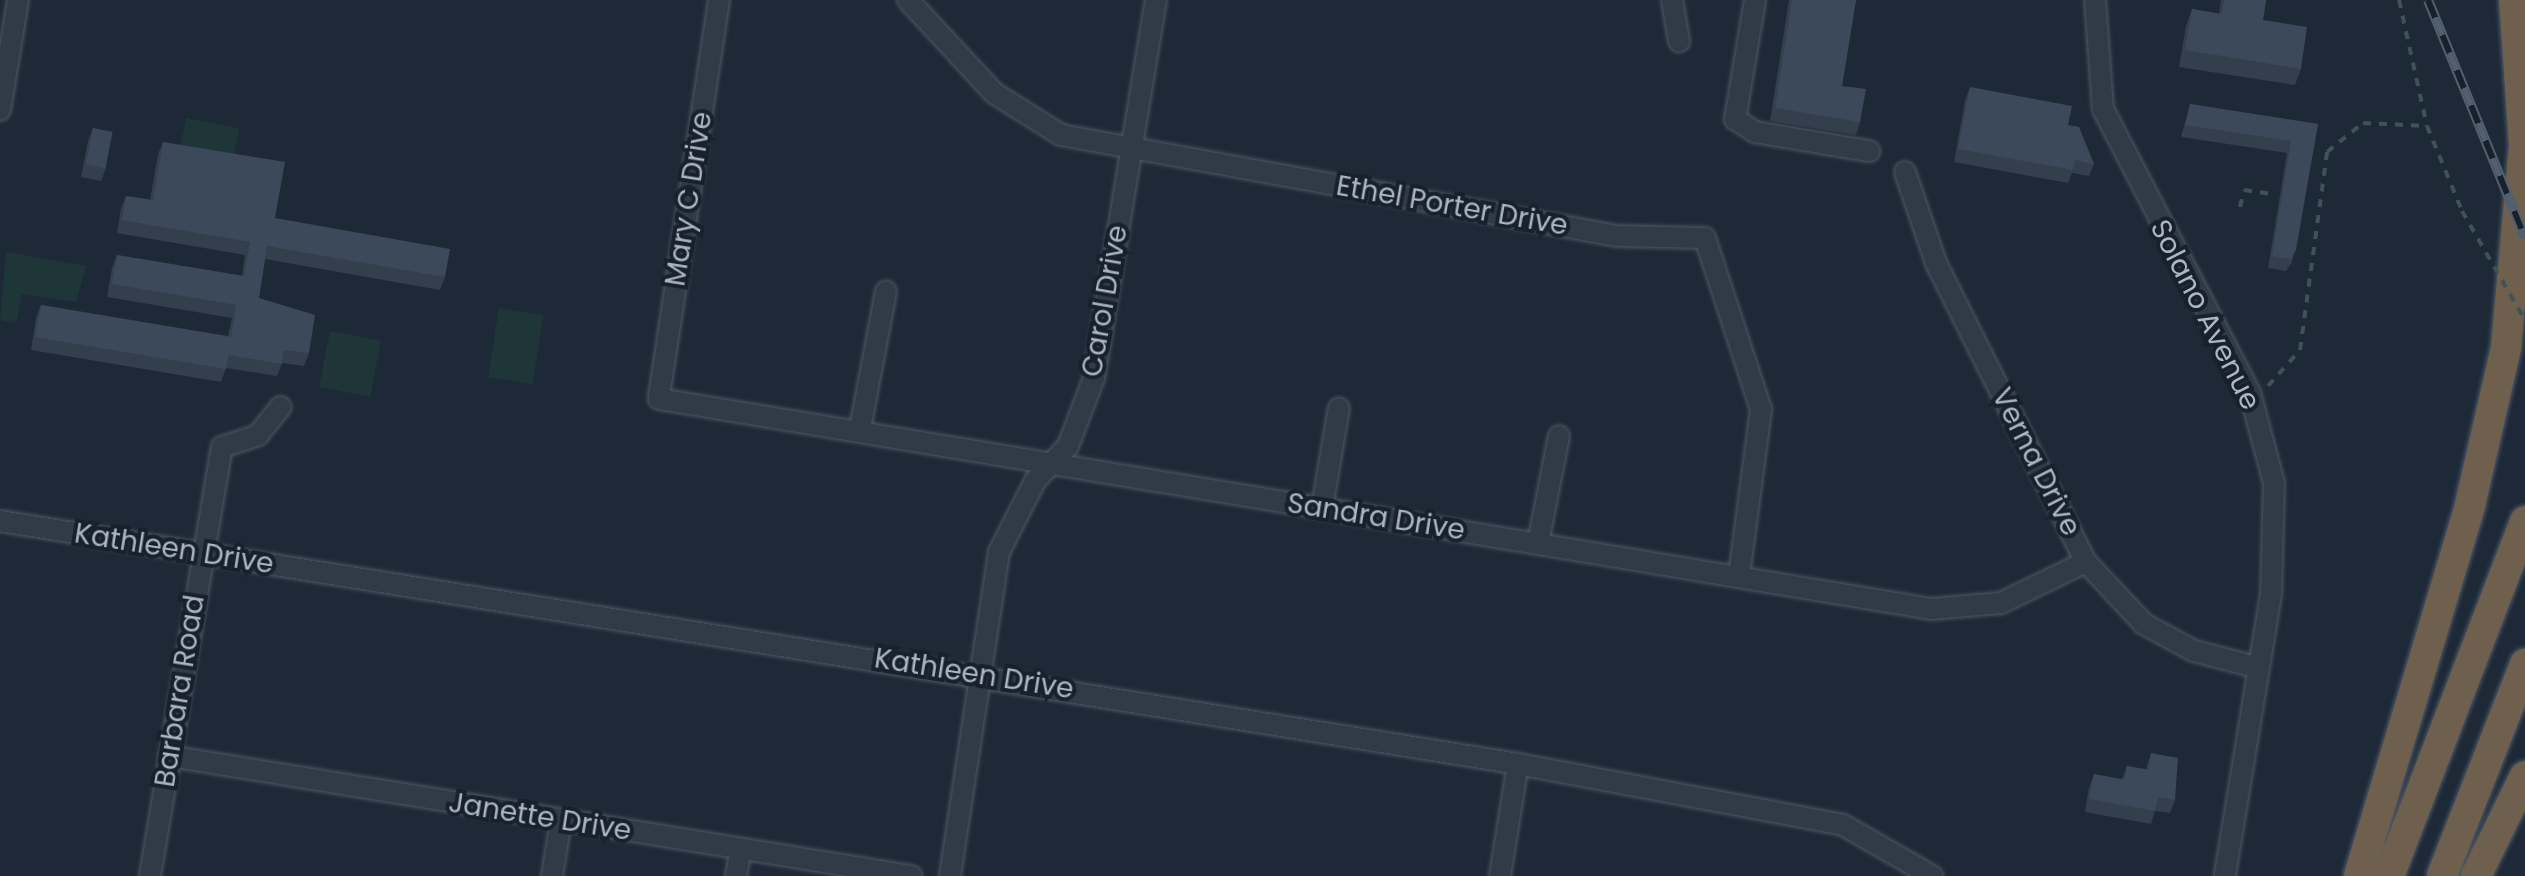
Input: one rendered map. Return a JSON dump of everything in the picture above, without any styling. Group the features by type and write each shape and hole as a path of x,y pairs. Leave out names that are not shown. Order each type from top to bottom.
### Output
{"highway":[{"path":"2359,876 2470,505 2506,348 2524,146 2514,0"},
{"path":"2389,876 2525,521"},
{"path":"2442,876 2525,664"},
{"path":"2476,876 2525,776"}],"street":[{"path":"0,110 18,0"},
{"name":"Mary C Drive","path":"659,399 719,0"},
{"name":"Ethel Porter Drive","path":"908,0 994,93 1061,135 1617,236 1705,238 1761,410 1740,576"},
{"name":"Carol Drive","path":"950,876 999,552 1053,463 1094,378 1156,0"},
{"path":"1672,0 1679,40"},
{"path":"1755,0 1735,118 1755,132 1869,151"},
{"name":"Solano Avenue","path":"2094,0 2095,68 2118,147 2250,394 2274,483 2277,538 2225,876"},
{"name":"Verna Drive","path":"1905,172 1936,263 2086,562 2144,624 2194,651 2256,667"},
{"path":"860,430 886,292"},
{"name":"Sandra Drive","path":"659,399 1932,609 2001,603 2086,562"},
{"name":"Barbara Road","path":"150,876 222,446 258,436 281,407"},
{"path":"1322,508 1339,408"},
{"path":"1538,543 1559,436"},
{"name":"Kathleen Drive","path":"0,522 202,553 423,594 980,673 1518,764 1844,825 1932,876"},
{"name":"Janette Drive","path":"169,756 911,876"},
{"path":"1500,876 1518,764"},
{"path":"552,876 561,820"},
{"path":"736,876 741,849"}],"path":[{"path":"2399,0 2427,126 2462,211 2525,320"},
{"path":"2250,394 2284,376 2300,350 2318,183 2335,139 2362,122 2427,126"},
{"path":"2240,207 2244,190 2271,194"}],"green space":[{"path":"186,118 239,128 233,157 180,146"},
{"path":"6,252 86,266 76,302 22,294 16,323 0,320"},
{"path":"499,308 543,315 532,384 488,377"},
{"path":"330,331 381,341 370,397 319,387"}],"building":[{"path":"1792,0 1856,0 1842,86 1866,89 1860,122 1775,108"},
{"path":"2224,0 2266,0 2263,20 2307,27 2301,69 2185,50 2192,9 2222,14"},
{"path":"1970,87 2072,106 2068,125 2079,127 2094,164 2075,160 2073,170 1958,149"},
{"path":"2190,104 2318,124 2296,250 2291,259 2272,256 2291,141 2185,125"},
{"path":"93,128 113,132 106,168 86,164"},
{"path":"163,142 285,162 275,218 450,249 445,277 267,246 259,298 315,315 309,353 284,350 282,364 229,355 226,369 35,337 41,305 231,337 236,305 112,284 117,255 244,276 250,242 122,220 126,196 153,200"},
{"path":"2151,753 2178,758 2175,800 2158,797 2155,811 2089,799 2094,774 2124,780 2127,766 2148,770"}],"railway":[{"path":"2428,0 2525,238"}]}
